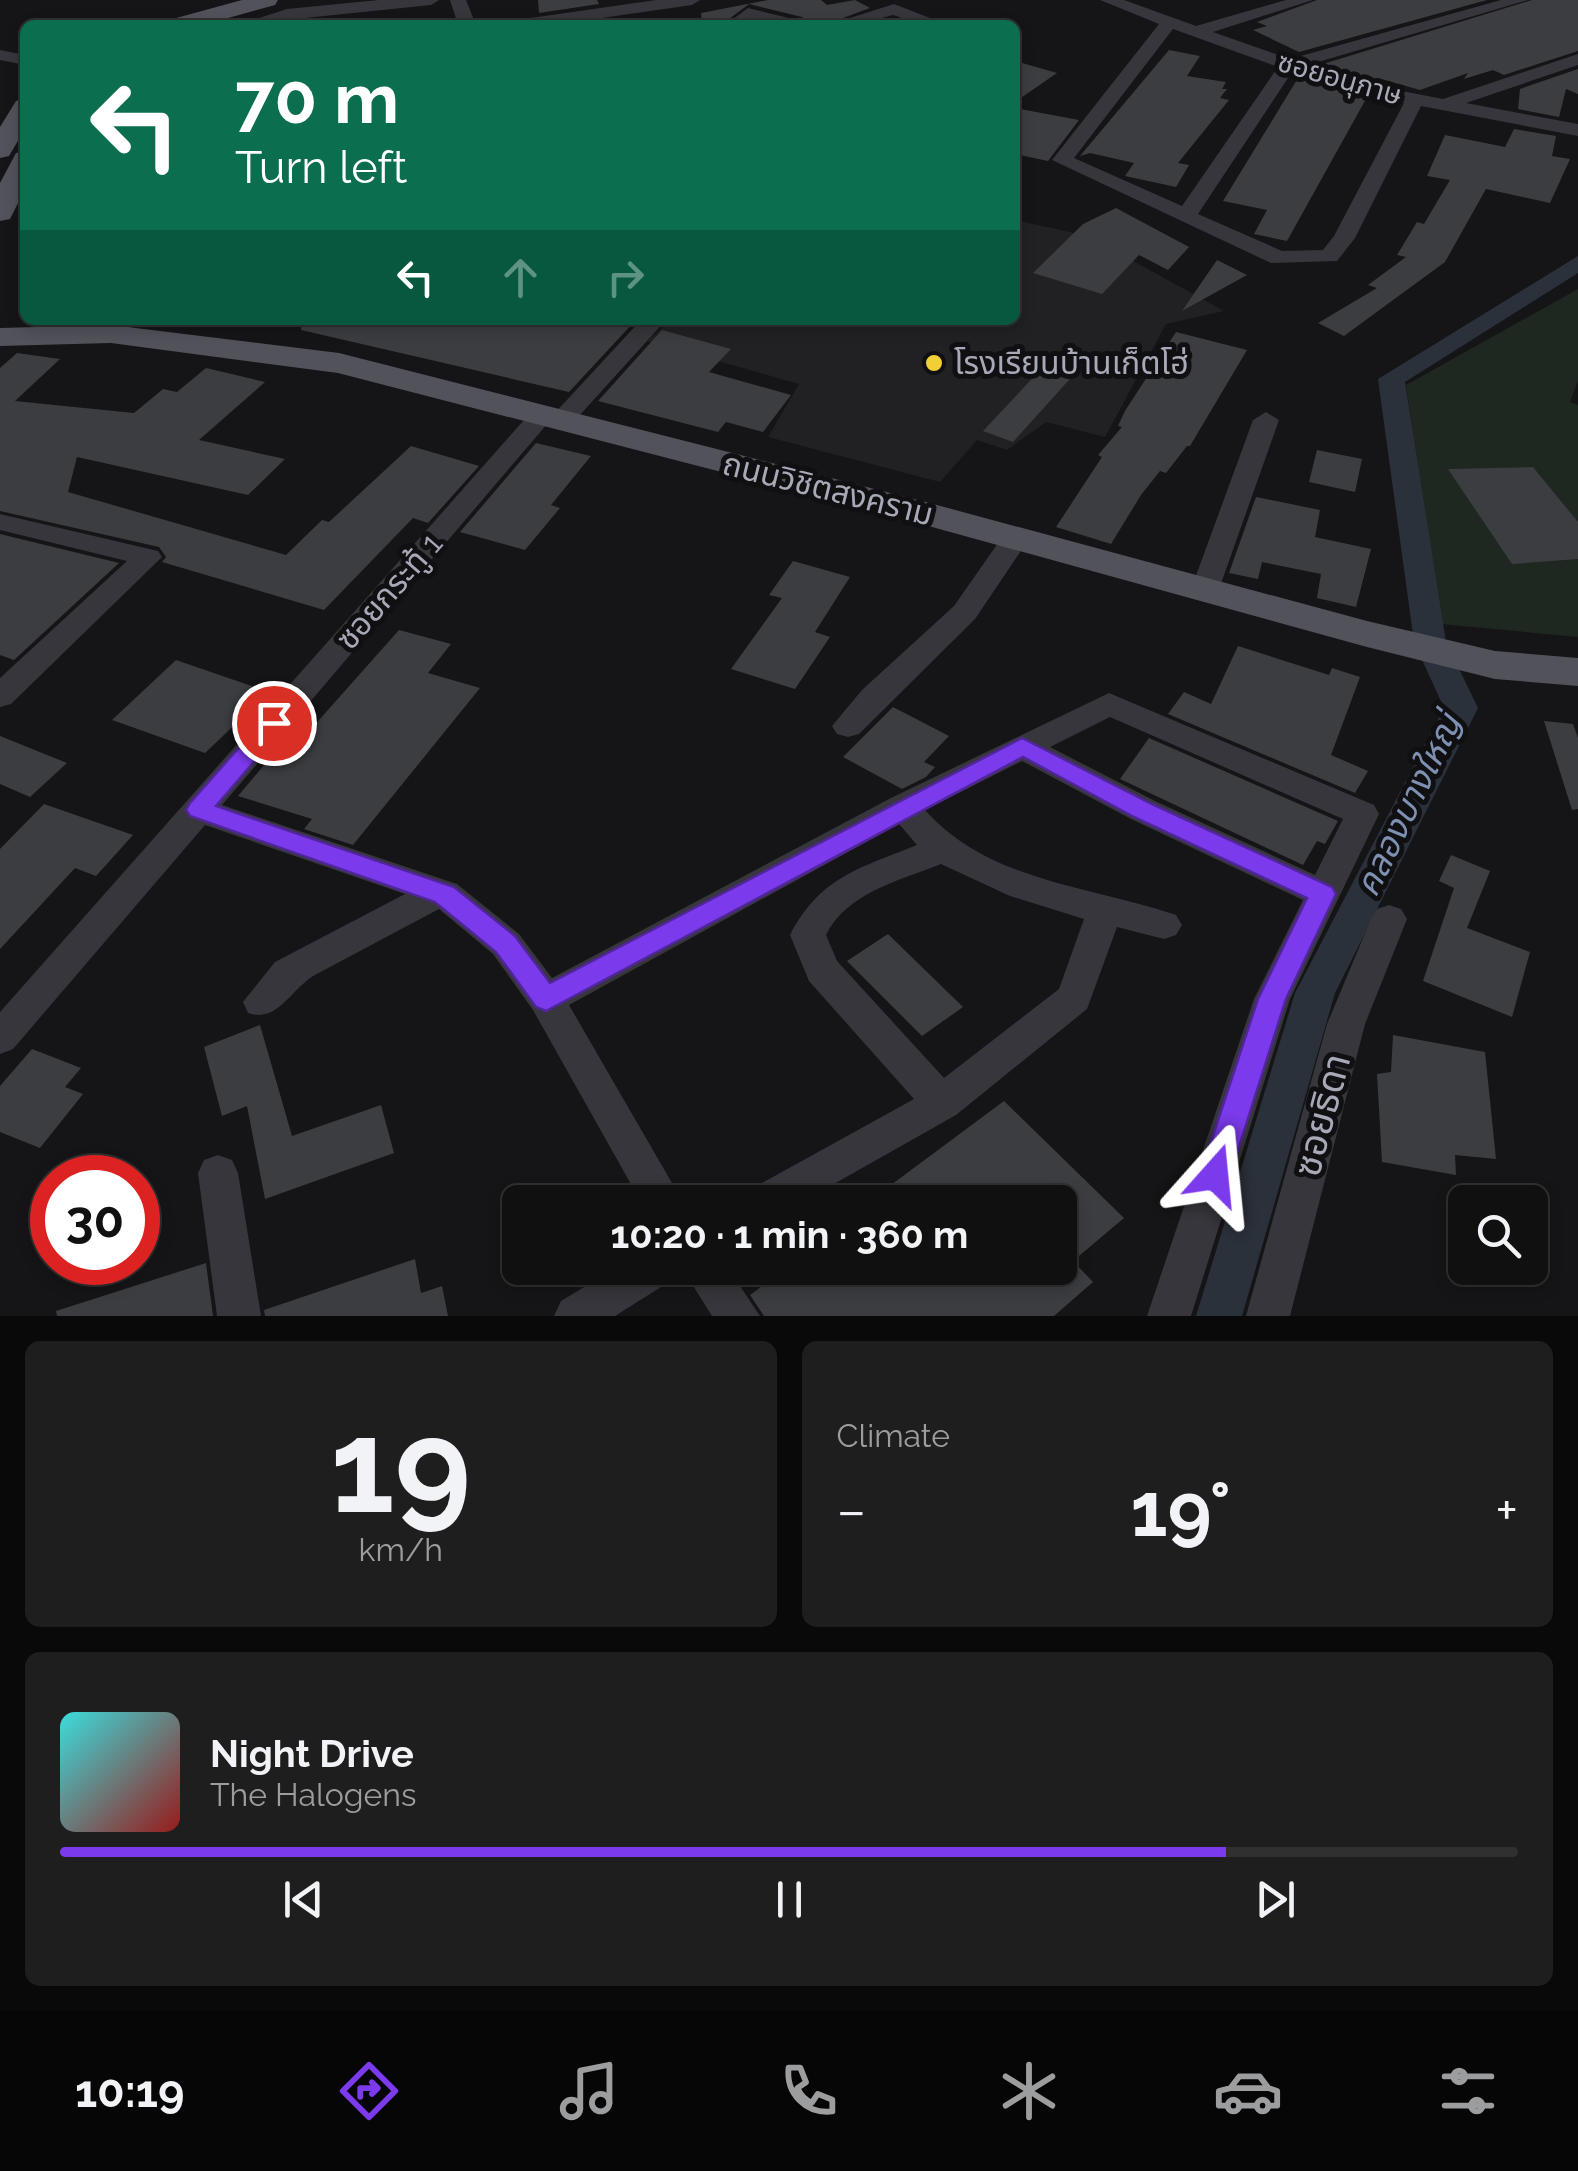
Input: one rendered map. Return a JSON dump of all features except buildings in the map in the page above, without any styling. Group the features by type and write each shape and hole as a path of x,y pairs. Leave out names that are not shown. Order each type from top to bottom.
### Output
{"main road":[{"path":"176,20 228,0"},
{"path":"194,20 281,10"},
{"path":"0,213 18,158"},
{"name":"ถนนวิชิตสงคราม","path":"45,325 72,333"},
{"name":"ถนนวิชิตสงคราม","path":"0,336 119,327 339,363 1015,538 1367,634 1495,664 1578,672"}],"street":[{"path":"281,10 430,0"},
{"path":"544,20 627,5 692,0"},
{"name":"ซอยอนุภาษ","path":"1108,0 1352,87 1578,130"},
{"path":"1196,32 1305,0"},
{"path":"1186,216 1288,65 1520,0"},
{"path":"855,20 894,9 924,20"},
{"path":"1169,22 1062,160 1279,258 1329,256 1344,238 1415,100"},
{"path":"1445,104 1578,59"},
{"name":"ซอยกระทู้ 1","path":"0,1038 198,810 551,419 649,325"},
{"path":"1204,592 1266,420"},
{"path":"0,522 148,556 0,696"},
{"path":"848,726 893,675 959,619 986,586 1015,538"},
{"path":"546,999 902,807 1109,704 1362,814 1272,999 1169,1316"},
{"path":"1022,747 1143,810 1323,894"},
{"path":"902,807 944,849 980,868 1105,910 1164,925"},
{"path":"198,810 444,894 506,944 546,999 653,1185"},
{"path":"942,1104 822,970 808,934 815,914 838,895 944,849"},
{"path":"260,1002 286,975 333,946 432,894 444,894"},
{"path":"797,1185 942,1104 1074,998 1105,910"},
{"name":"ซอยธิดา","path":"1268,1316 1346,1024 1389,919"},
{"path":"218,1173 239,1316"},
{"path":"576,1316 626,1285"},
{"path":"715,1285 738,1316"}],"shaded area":[{"name":"โรงเรียนบ้านเก็ตโฮ่","path":"1020,221 1088,236 1224,311 1166,324 1105,437 1046,422 1007,450 977,440 940,482 768,437 799,384 647,341 665,325 1020,325"},
{"path":"1578,289 1578,381 1570,402 1578,405 1578,637 1441,624 1406,385"}],"waterway":[{"name":"คลองบางใหญ่","path":"1219,1316 1315,993 1461,708 1430,642 1391,379 1578,263"}],"place":[{"name":"โรงเรียนบ้านเก็ตโฮ่","path":"934,363"}],"route":[{"path":"274,723 198,810 444,894 506,944 546,999 902,807 1022,747 1143,810 1323,894 1272,999 1215,1175"}]}
